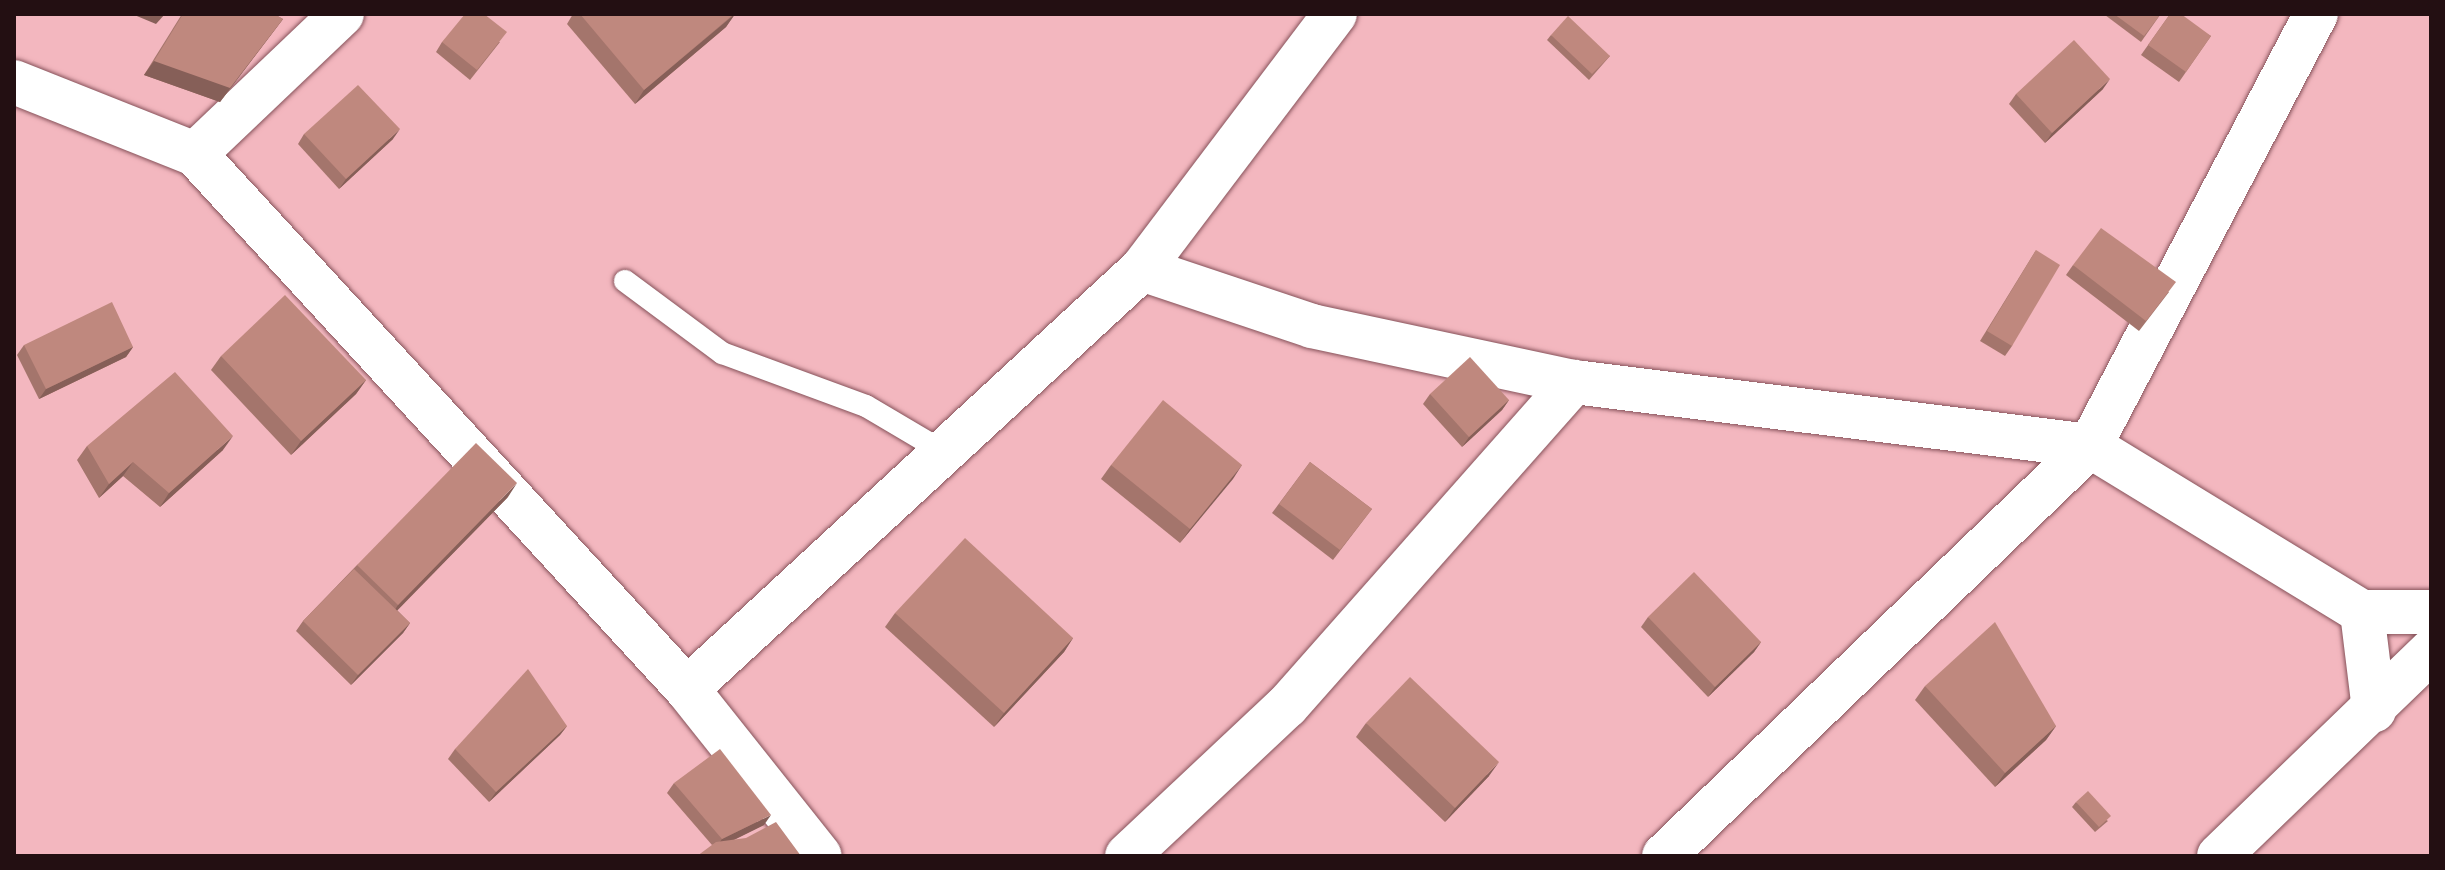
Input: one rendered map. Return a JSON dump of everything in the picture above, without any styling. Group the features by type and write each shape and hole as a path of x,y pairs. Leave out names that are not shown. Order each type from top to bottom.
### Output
{"street":[{"path":"195,154 342,14"},
{"path":"687,689 1142,269 1335,14"},
{"path":"1664,856 2090,446 2316,14"},
{"path":"14,82 195,154 687,689 820,856"},
{"path":"1142,269 1312,326 1574,382 2090,446 2362,612 2431,612"},
{"path":"1127,856 1287,706 1574,382"},
{"path":"2362,612 2374,710"},
{"path":"2219,856 2374,710 2431,651"}],"lane":[{"path":"625,281 722,353 866,406 942,451"}],"building":[{"path":"183,14 274,14 283,19 230,88 154,61"},
{"path":"465,14 484,14 507,32 477,70 442,42"},
{"path":"580,14 734,14 644,90"},
{"path":"2114,14 2158,14 2160,15 2144,36"},
{"path":"2170,14 2181,14 2211,36 2186,72 2148,45"},
{"path":"1568,16 1610,56 1592,74 1551,35"},
{"path":"2074,40 2110,79 2052,133 2016,94"},
{"path":"358,85 400,129 346,179 304,134"},
{"path":"2101,228 2176,282 2146,321 2073,265"},
{"path":"2036,250 2060,265 2012,346 1987,331"},
{"path":"285,295 366,380 301,441 221,356"},
{"path":"112,302 133,347 46,389 24,345"},
{"path":"1470,357 1509,400 1469,437 1430,394"},
{"path":"175,372 233,436 169,493 133,462 109,484 87,446"},
{"path":"1163,400 1242,465 1190,529 1111,465"},
{"path":"476,443 517,483 398,605 357,565"},
{"path":"1310,462 1372,509 1340,550 1279,504"},
{"path":"965,538 1073,638 1004,713 895,613"},
{"path":"354,569 410,623 358,675 303,621"},
{"path":"1694,572 1761,642 1715,687 1648,617"},
{"path":"1995,622 2056,726 2005,773 1925,686"},
{"path":"528,669 567,726 496,792 455,749"},
{"path":"1410,677 1499,762 1455,808 1366,723"},
{"path":"720,749 771,815 722,839 674,783"},
{"path":"2088,791 2111,816 2099,827 2076,802"},
{"path":"776,822 801,856 697,856 716,842 746,838"}]}
